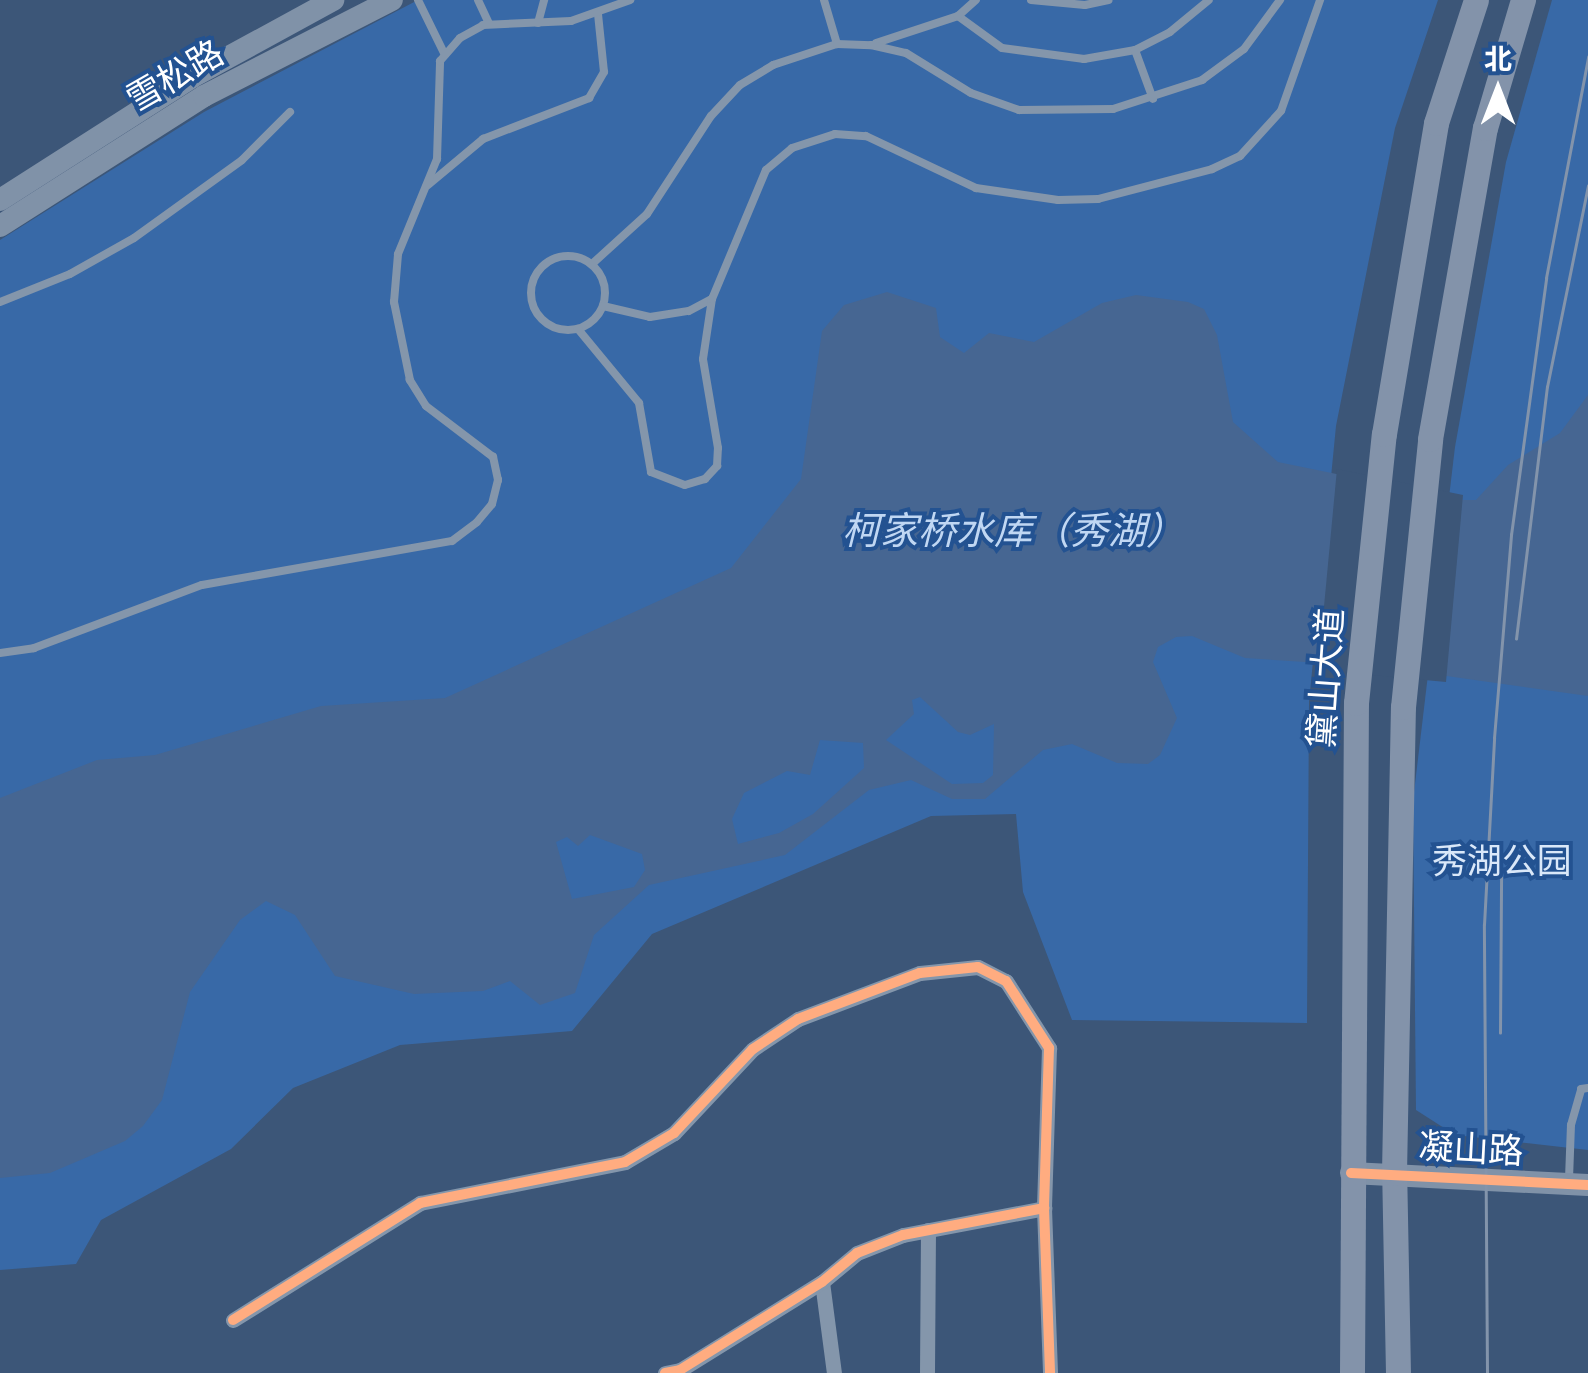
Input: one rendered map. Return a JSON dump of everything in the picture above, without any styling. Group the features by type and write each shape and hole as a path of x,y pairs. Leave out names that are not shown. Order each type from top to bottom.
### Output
{"main road":[{"name":"雪松路","path":"0,200 192,77 334,0"},
{"name":"雪松路","path":"0,226 204,96 392,0"},
{"name":"黛山大道","path":"1352,1373 1356,703 1384,434 1436,123 1476,0"},
{"path":"1398,1373 1394,1173 1403,706 1430,439 1485,128 1523,0"},
{"name":"凝山路","path":"1351,1173 1578,1184"}],"street":[{"path":"233,1320 420,1203 625,1162 674,1133 753,1049 798,1018 920,973 978,967 1006,981 1048,1048 1044,1208 1050,1373"},
{"path":"665,1373 680,1370 822,1282 858,1253 928,1230 1044,1208"},
{"path":"927,1373 928,1230"},
{"path":"822,1282 834,1373"}],"lane":[{"path":"418,0 445,55"},
{"path":"478,0 490,24"},
{"path":"538,22 544,0"},
{"path":"0,653 34,648 218,581 452,542 477,522 492,504 498,480 494,456 426,406 410,380 394,302 398,254 437,159 437,79 445,55 460,38 490,24 598,14 630,0"},
{"path":"824,0 838,44"},
{"path":"871,45 958,16 976,0"},
{"path":"1031,0 1085,5 1108,0"},
{"path":"958,16 1002,48 1042,58 1084,60 1135,50 1210,0"},
{"path":"592,264 647,214 711,116 740,84 773,65 838,44 871,45 906,52 971,93 1019,110 1072,114 1153,98 1202,80 1244,49 1280,0"},
{"path":"578,329 603,306 604,284 592,264 558,258 532,284 542,320 578,329 640,404 651,472 684,485 704,479 717,466 703,359 712,299 766,170 792,148 836,134 866,136 976,188 1058,200 1098,199 1240,156 1281,111 1320,0"},
{"path":"425,188 483,139 589,98 604,72 598,14"},
{"path":"1135,50 1153,98"},
{"path":"0,302 70,274 134,238 242,160 290,112"},
{"path":"603,306 650,317 689,311 712,299"},
{"path":"1578,1184 1572,1125 1580,1089 1588,1088"}],"green space":[{"path":"418,0 1438,0 1395,128 1336,426 1309,702 1307,1023 1072,1020 1023,892 1016,814 931,816 652,934 572,1031 400,1045 293,1088 231,1149 101,1220 76,1264 0,1270 0,240 204,112"},
{"name":"秀湖公园","path":"1552,0 1588,0 1588,1150 1455,1135 1416,1110 1413,801 1455,447 1506,162"}],"water":[{"name":"柯家桥水库（秀湖）","path":"887,292 936,308 940,337 964,353 989,333 1034,342 1102,303 1136,295 1188,302 1204,309 1217,335 1233,422 1278,462 1463,500 1476,500 1508,465 1560,433 1588,395 1588,696 1383,667 1245,658 1192,636 1176,637 1158,647 1153,662 1177,718 1160,755 1148,764 1117,763 1072,744 1043,750 985,799 952,799 911,780 869,790 785,855 649,885 594,935 575,993 540,1005 510,981 483,991 414,994 335,976 295,915 266,901 240,920 190,992 162,1100 143,1126 125,1141 50,1173 0,1178 0,798 97,760 155,755 321,706 445,698 731,568 801,479 822,331 844,305","holes":["920,697 958,732 970,735 994,724 993,775 983,783 952,784 886,740 914,714 912,700","820,740 863,743 864,768 813,814 779,833 738,844 732,819 744,793 787,771 810,775","590,835 642,854 645,870 634,887 572,899 556,842 567,837 578,846"]}],"pier":[{"path":"1337,469 1463,495 1446,682 1318,670"}],"tram line":[{"path":"1487,1373 1484,925 1494,738 1511,535 1546,278 1588,57"},
{"path":"1516,639 1547,387 1588,186"},
{"path":"1500,1033 1501,878"}],"cycle path":[{"path":"233,1320 420,1203 625,1162 674,1133 753,1049 798,1019 920,973 978,967 1006,981 1049,1048 1044,1208 1050,1373"},
{"path":"1351,1173 1588,1185"},
{"path":"665,1373 680,1370 822,1282 857,1253 903,1235 1044,1208"}]}
